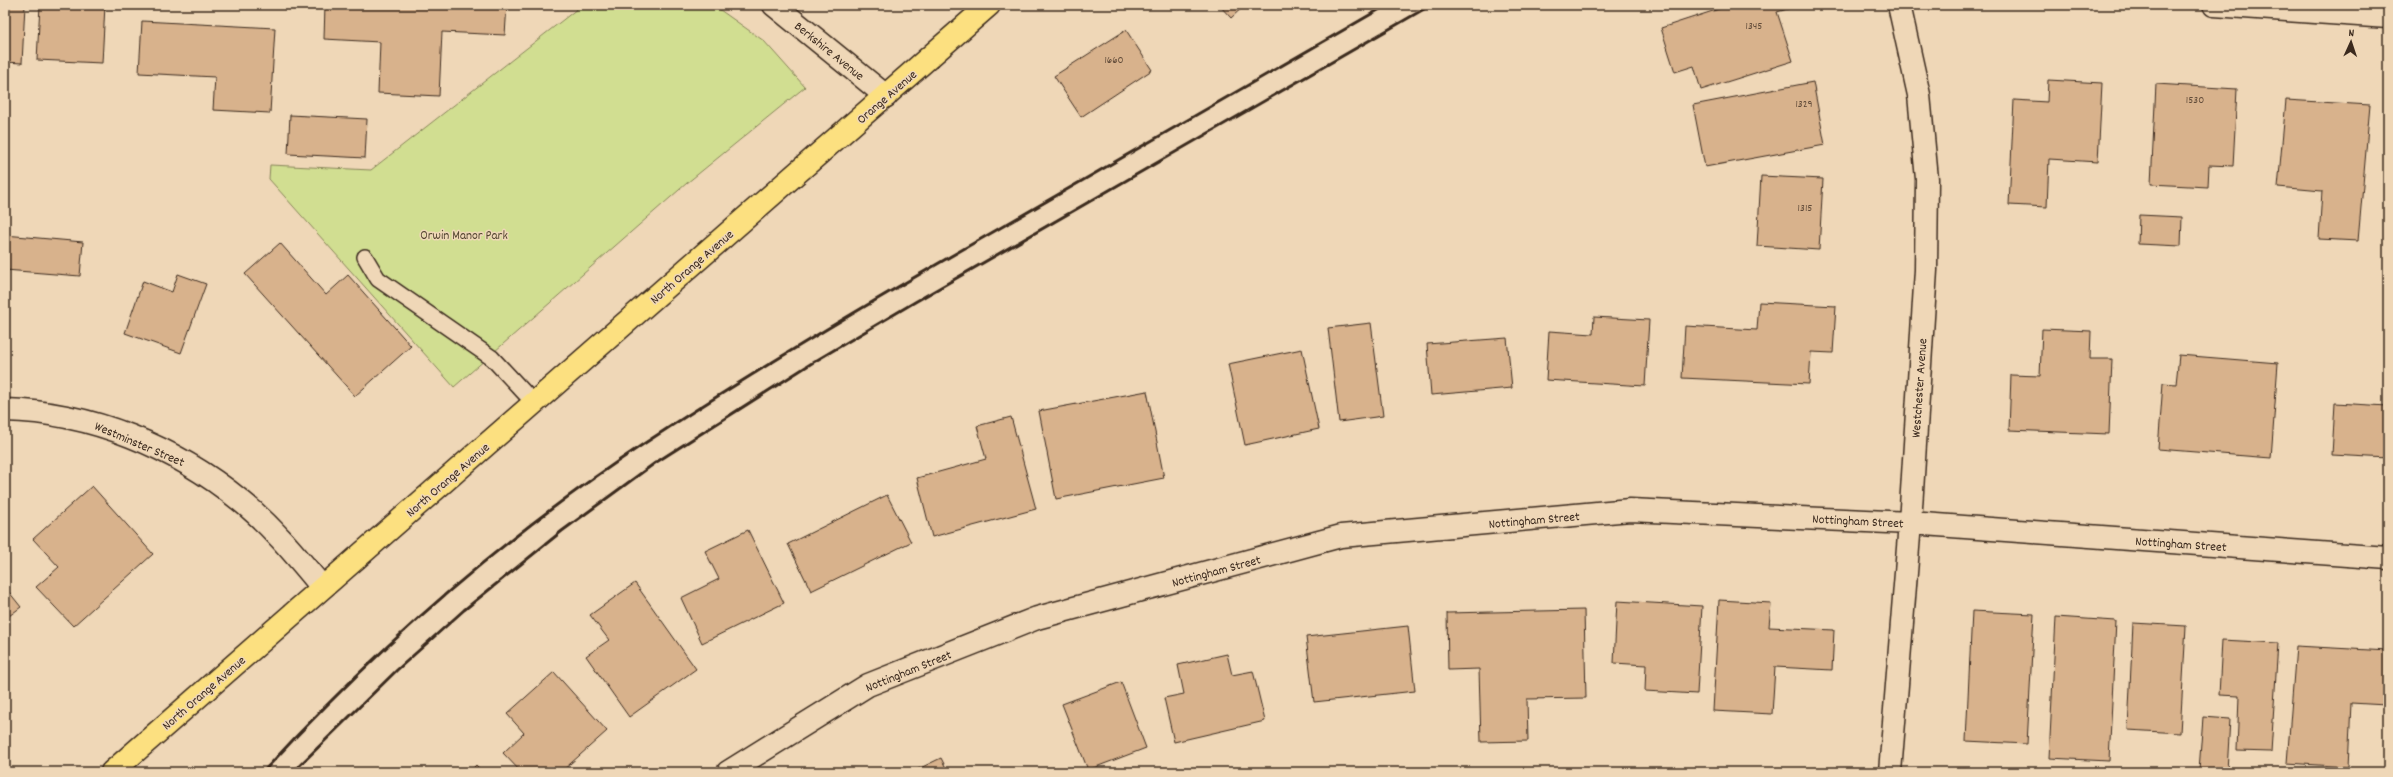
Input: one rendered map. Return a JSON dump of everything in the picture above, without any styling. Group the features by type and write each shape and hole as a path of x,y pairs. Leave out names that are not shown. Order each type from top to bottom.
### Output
{"main road":[{"name":"Orange Avenue","path":"783,187 989,5"},
{"name":"North Orange Avenue","path":"112,772 783,187"}],"street":[{"name":"Berkshire Avenue","path":"774,5 886,96"},
{"name":"Westchester Avenue","path":"1890,772 1910,523 1926,270 1927,179 1918,95 1899,5"},
{"path":"2214,5 2388,17"},
{"name":"Westminster Street","path":"5,410 28,410 102,424 181,459 242,501 282,540 322,588"},
{"name":"Nottingham Street","path":"728,772 868,685 1037,618 1342,536 1630,510 1910,523 2388,558"}],"lane":[{"path":"365,257 378,279 492,358 534,403"}],"green space":[{"name":"Orwin Manor Park","path":"582,5 713,5 764,41 805,87 687,183 454,387 269,179 270,165 371,170"}],"building":[{"path":"5,5 25,5 22,63 5,62"},
{"path":"40,5 105,5 102,63 37,60"},
{"path":"325,5 507,5 505,35 442,32 439,96 378,93 380,42 324,39"},
{"path":"1219,5 1245,5 1231,18"},
{"path":"1731,5 1790,5 1791,8 1777,12 1793,61 1701,90 1694,66 1675,72 1661,28"},
{"path":"142,21 275,28 270,113 213,110 215,77 139,73"},
{"path":"1126,30 1152,70 1081,117 1054,76"},
{"path":"2048,80 2102,83 2098,162 2049,159 2047,207 2009,205 2014,100 2047,102"},
{"path":"1813,82 1825,145 1705,167 1693,105"},
{"path":"2156,84 2237,89 2233,166 2209,165 2208,187 2151,184"},
{"path":"2286,100 2370,105 2358,241 2319,239 2322,191 2278,187"},
{"path":"290,115 367,119 365,158 288,154"},
{"path":"1761,176 1823,179 1819,250 1757,246"},
{"path":"2139,215 2182,217 2181,246 2138,244"},
{"path":"5,235 83,242 80,276 5,270"},
{"path":"280,243 326,295 348,275 411,346 355,396 245,274"},
{"path":"178,274 206,284 181,353 125,333 143,281 172,292"},
{"path":"1759,302 1836,306 1833,353 1811,352 1809,384 1682,378 1685,326 1757,330"},
{"path":"1594,317 1649,320 1645,386 1546,380 1549,331 1593,334"},
{"path":"1371,323 1383,416 1339,422 1328,328"},
{"path":"2042,329 2091,331 2090,359 2112,359 2109,434 2009,430 2011,375 2040,376"},
{"path":"1507,338 1512,388 1431,395 1427,344"},
{"path":"1302,349 1319,429 1245,445 1228,364"},
{"path":"2179,355 2278,363 2271,458 2158,449 2163,383 2176,384"},
{"path":"1147,391 1164,478 1056,499 1039,411"},
{"path":"2335,403 2388,406 2388,458 2332,455"},
{"path":"1011,417 1036,509 932,537 917,478 986,459 977,426"},
{"path":"92,486 153,554 73,626 36,587 59,567 33,539"},
{"path":"887,495 911,542 811,591 788,544"},
{"path":"748,530 784,603 702,643 681,598 719,579 705,551"},
{"path":"635,583 696,669 629,717 586,656 609,640 590,615"},
{"path":"5,587 21,607 5,619"},
{"path":"1719,600 1771,603 1769,627 1834,630 1832,670 1775,667 1772,714 1713,711"},
{"path":"1617,601 1702,606 1697,694 1645,691 1646,665 1614,663"},
{"path":"1584,610 1586,698 1527,699 1528,741 1481,742 1479,669 1448,670 1447,613"},
{"path":"1972,611 2034,614 2027,744 1966,741"},
{"path":"2056,617 2116,621 2109,761 2049,758"},
{"path":"2133,623 2186,626 2180,733 2128,730"},
{"path":"1408,626 1415,691 1314,702 1306,637"},
{"path":"2222,640 2278,643 2271,752 2237,751 2239,696 2219,695"},
{"path":"2296,646 2388,651 2386,705 2351,703 2348,767 2287,763"},
{"path":"1227,654 1232,675 1253,671 1265,721 1174,742 1164,698 1184,694 1178,665"},
{"path":"5,661 9,666 5,670"},
{"path":"554,672 607,731 561,772 521,772 503,753 524,733 507,714"},
{"path":"1121,682 1146,748 1088,770 1062,704"},
{"path":"2203,717 2230,719 2227,771 2199,770"},
{"path":"941,758 948,772 912,772"},
{"path":"476,765 483,772 469,772"}],"railway":[{"path":"263,772 350,682 442,597 590,480 730,388 864,307 1387,5"},
{"path":"293,772 397,670 464,610 562,531 655,463 812,363 915,302 1431,5"}]}
